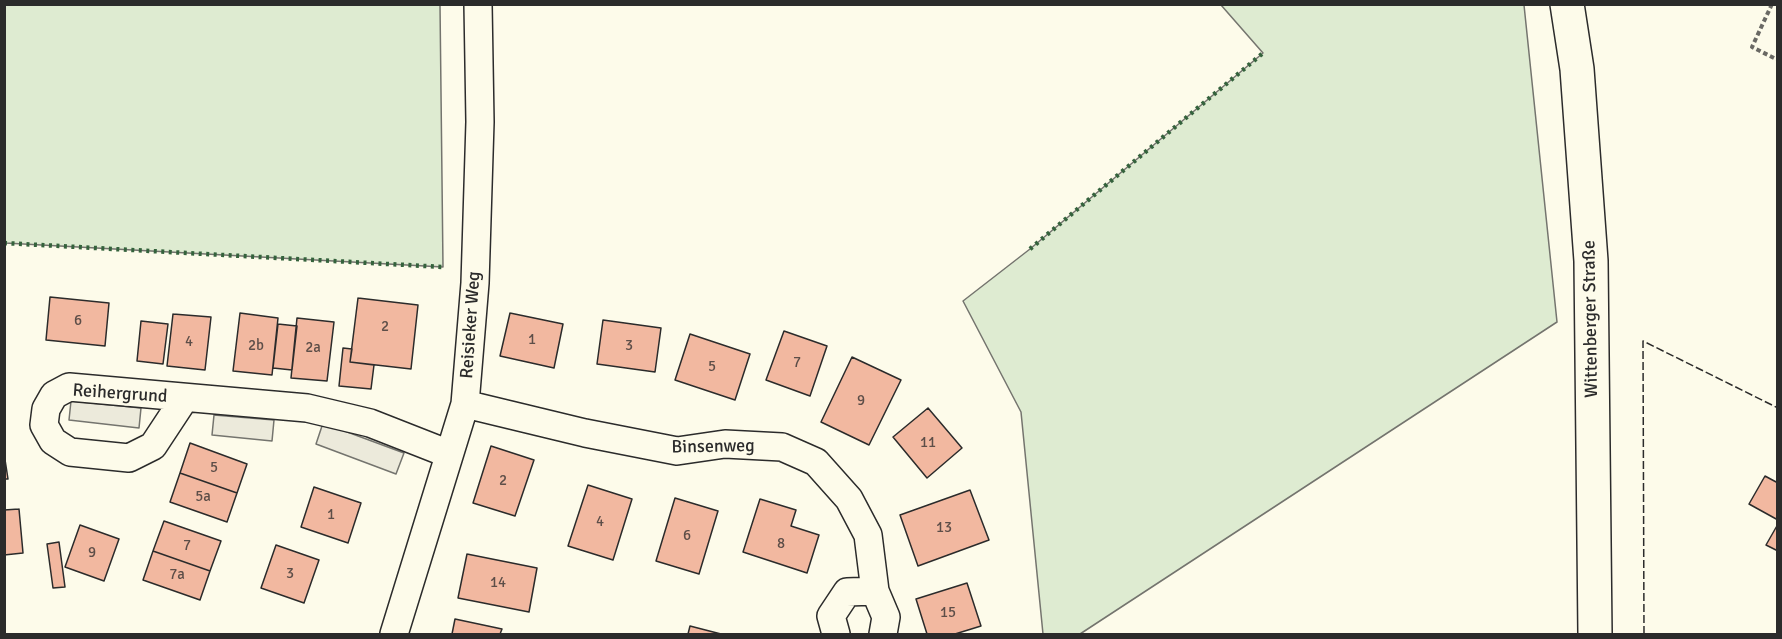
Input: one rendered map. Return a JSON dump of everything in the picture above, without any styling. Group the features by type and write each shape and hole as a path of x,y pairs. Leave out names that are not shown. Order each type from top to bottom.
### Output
{"main road":[{"name":"Wittenberger Straße","path":"1567,4 1577,69 1591,261 1595,634"}],"street":[{"name":"Reisieker Weg","path":"394,634 465,404 475,283 480,122 478,4"},
{"name":"Reihergrund","path":"184,399 153,446 129,458 70,452 53,441 44,425 46,409 54,395 69,387 184,399 307,408 370,423 449,454"},
{"name":"Binsenweg","path":"465,404 585,433 677,451 725,444 782,447 816,462 849,499 868,535 875,591 886,616 883,634"},
{"path":"836,634 831,616 847,592 875,591"}],"path":[{"path":"1772,4 1752,47 1778,60"}],"green space":[{"path":"4,5 440,5 443,267 5,243"},
{"path":"1221,5 1524,5 1557,322 1080,634 1043,634 1021,412 963,301 1030,249 1263,53"}],"shaded area":[{"path":"71,401 141,408 139,428 69,420"},
{"path":"214,415 274,420 272,441 212,435"},
{"path":"323,423 404,453 396,474 316,444"}],"building":[{"path":"50,297 109,303 105,346 46,340"},
{"path":"358,298 418,305 411,369 350,362"},
{"path":"240,313 278,318 272,375 233,371"},
{"path":"510,313 563,324 554,368 500,356"},
{"path":"173,314 211,317 205,370 167,366"},
{"path":"297,318 334,322 327,381 291,378"},
{"path":"603,320 661,328 655,372 597,364"},
{"path":"141,321 168,324 163,364 137,361"},
{"path":"278,324 297,326 292,370 273,368"},
{"path":"784,331 827,346 810,396 766,380"},
{"path":"690,334 750,354 735,400 675,380"},
{"path":"343,348 352,349 350,362 374,365 371,389 339,386"},
{"path":"852,357 901,380 869,445 821,422"},
{"path":"928,408 962,448 927,478 893,437"},
{"path":"190,443 247,464 237,493 180,473"},
{"path":"491,446 534,460 515,516 473,503"},
{"path":"4,453 8,479 4,479"},
{"path":"180,473 237,493 227,522 170,502"},
{"path":"1765,476 1778,483 1778,520 1749,504"},
{"path":"588,485 632,499 613,560 568,546"},
{"path":"314,487 361,503 348,543 301,527"},
{"path":"970,490 989,540 918,566 900,515"},
{"path":"675,498 718,511 699,574 656,561"},
{"path":"760,499 796,510 791,526 819,535 807,573 743,552"},
{"path":"19,509 23,553 4,555 4,510"},
{"path":"164,521 221,541 210,571 153,551"},
{"path":"1778,524 1778,551 1766,545"},
{"path":"80,525 119,539 104,581 65,567"},
{"path":"59,542 65,587 53,588 47,544"},
{"path":"276,545 319,560 304,603 261,588"},
{"path":"153,551 210,571 200,600 143,580"},
{"path":"467,554 537,568 529,612 458,598"},
{"path":"967,583 981,626 955,634 927,634 916,599"},
{"path":"455,619 502,629 500,634 452,634"},
{"path":"690,626 721,634 688,634"}],"hedge":[{"path":"1030,249 1263,53"},
{"path":"4,243 443,267"}],"fence":[{"path":"1644,634 1643,341 1778,408"}]}
